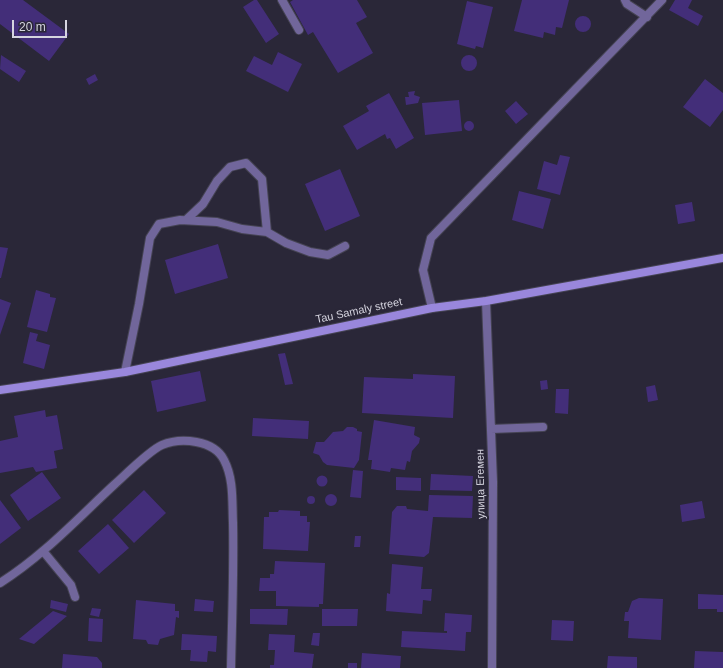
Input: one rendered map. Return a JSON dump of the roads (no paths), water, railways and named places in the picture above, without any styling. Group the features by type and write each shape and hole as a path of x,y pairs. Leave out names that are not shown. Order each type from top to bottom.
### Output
{"street":[{"path":"282,0 299,30"},
{"path":"625,0 627,4 647,17"},
{"path":"432,308 424,270 431,238 662,0"},
{"path":"186,220 203,204 217,181 230,167 246,163 262,179 267,232"},
{"path":"125,372 140,304 150,238 159,224 186,220 217,222 242,229 267,232 286,243 310,252 328,255 344,246"},
{"name":"Tau Samaly street","path":"0,390 125,372 432,308 486,301 723,258"},
{"name":"улица Егемен","path":"486,301 493,482 492,668"},
{"path":"491,429 543,427"},
{"path":"0,583 43,551 134,466 161,446 190,441 216,449 224,460 232,483 234,561 231,668"},
{"path":"43,551 71,585 75,597"}]}
